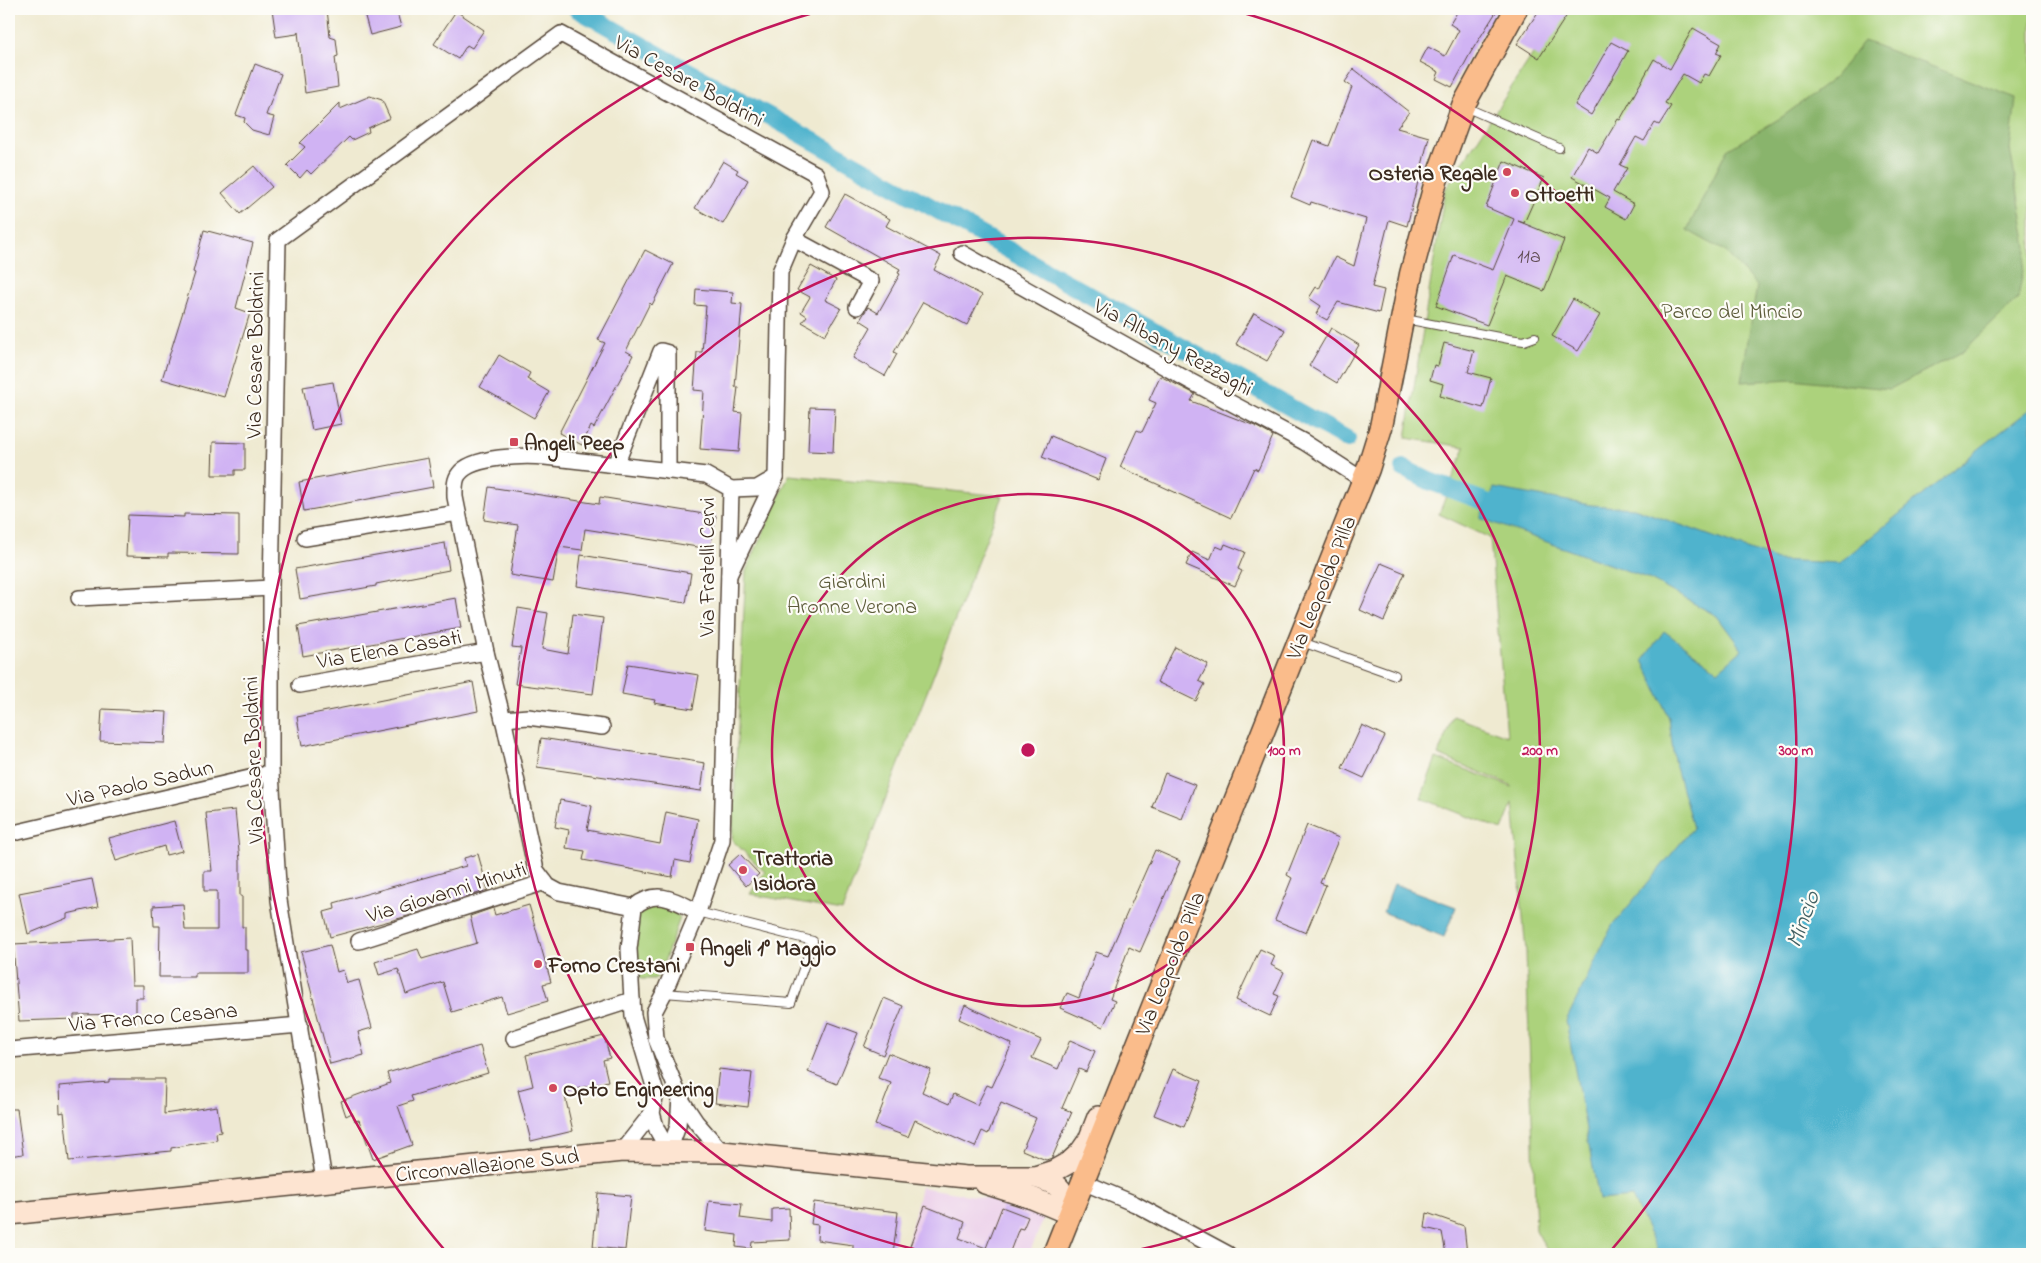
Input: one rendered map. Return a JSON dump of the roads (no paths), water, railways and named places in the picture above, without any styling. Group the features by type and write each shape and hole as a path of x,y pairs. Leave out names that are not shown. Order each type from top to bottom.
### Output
{"main road":[{"name":"Via Leopoldo Pilla","path":"1054,1254 1365,475 1381,426 1414,265 1436,181 1463,106 1516,9"},
{"name":"Circonvallazione Sud","path":"1035,1177 1062,1166 1080,1153 1089,1140 1109,1089 1144,1026"},
{"name":"Circonvallazione Sud","path":"9,1214 324,1180 622,1151 669,1150 722,1152 966,1176 1035,1177 1056,1184 1063,1192 1070,1214"},
{"name":"Circonvallazione Sud","path":"966,1176 1032,1198 1070,1214"}],"street":[{"name":"Via Cesare Boldrini","path":"324,1180 279,900 271,773 271,588 278,240 561,34 816,174 822,191 794,239 780,272 776,477"},
{"path":"794,239 871,281 857,307"},
{"name":"Via Albany Rezzaghi","path":"962,253 1188,380 1365,475"},
{"path":"616,465 661,351 668,353 668,471"},
{"name":"Via Fratelli Cervi","path":"458,513 455,497 459,474 466,469 496,458 518,456 545,457 706,475 731,489 722,840 698,912 664,993 654,1012 656,1039 680,1098"},
{"path":"731,489 757,488 776,477"},
{"path":"729,575 776,477"},
{"path":"305,538 458,513 486,652 503,719 536,870 548,886 559,892 634,907"},
{"path":"79,598 271,588"},
{"name":"Via Elena Casati","path":"300,685 486,652"},
{"path":"503,719 528,717 602,727"},
{"name":"Via Paolo Sadun","path":"18,832 271,773"},
{"name":"Via Giovanni Minuti","path":"359,941 545,882"},
{"path":"669,1150 657,1130 652,1113 656,1092 633,1016 629,949 634,907 643,899 656,896 677,900 698,912"},
{"path":"514,1038 632,1000"},
{"name":"Via Franco Cesana","path":"9,1050 300,1025"},
{"path":"669,1150 678,1126 680,1098"},
{"path":"680,1098 696,1122 722,1152"},
{"path":"622,1151 652,1113"},
{"path":"1083,1182 1135,1204 1228,1254"}],"lane":[{"path":"1463,106 1559,148"},
{"path":"1402,319 1509,339 1524,341 1535,337"},
{"path":"1298,641 1395,675"},
{"path":"664,993 791,1003 813,942 698,912"}],"water":[{"name":"Mincio","path":"2032,408 2032,1254 1659,1254 1632,1197 1599,1200 1566,1021 1612,926 1693,828 1674,760 1669,718 1643,660 1664,631 1718,671 1742,650 1717,616 1647,578 1480,518 1494,488 1591,505 1634,508 1777,560 1839,563"},
{"path":"1394,884 1456,907 1444,937 1383,912"}],"waterway":[{"path":"577,9 1347,439"},
{"path":"1403,468 1429,481 1508,510"}],"place":[{"name":"Osteria Regale","path":"1507,172"},
{"name":"Ottoetti","path":"1515,193"},
{"name":"Angeli Peep","path":"514,442"},
{"name":"Trattoria Isidora","path":"743,870"},
{"name":"Angeli 1° Maggio","path":"690,947"},
{"name":"Forno Crestani","path":"538,964"},
{"name":"Opto Engineering","path":"553,1088"}],"park label":[{"name":"Parco del Mincio","path":"1732,310"},
{"name":"Giardini Aronne Verona","path":"852,592"}]}
